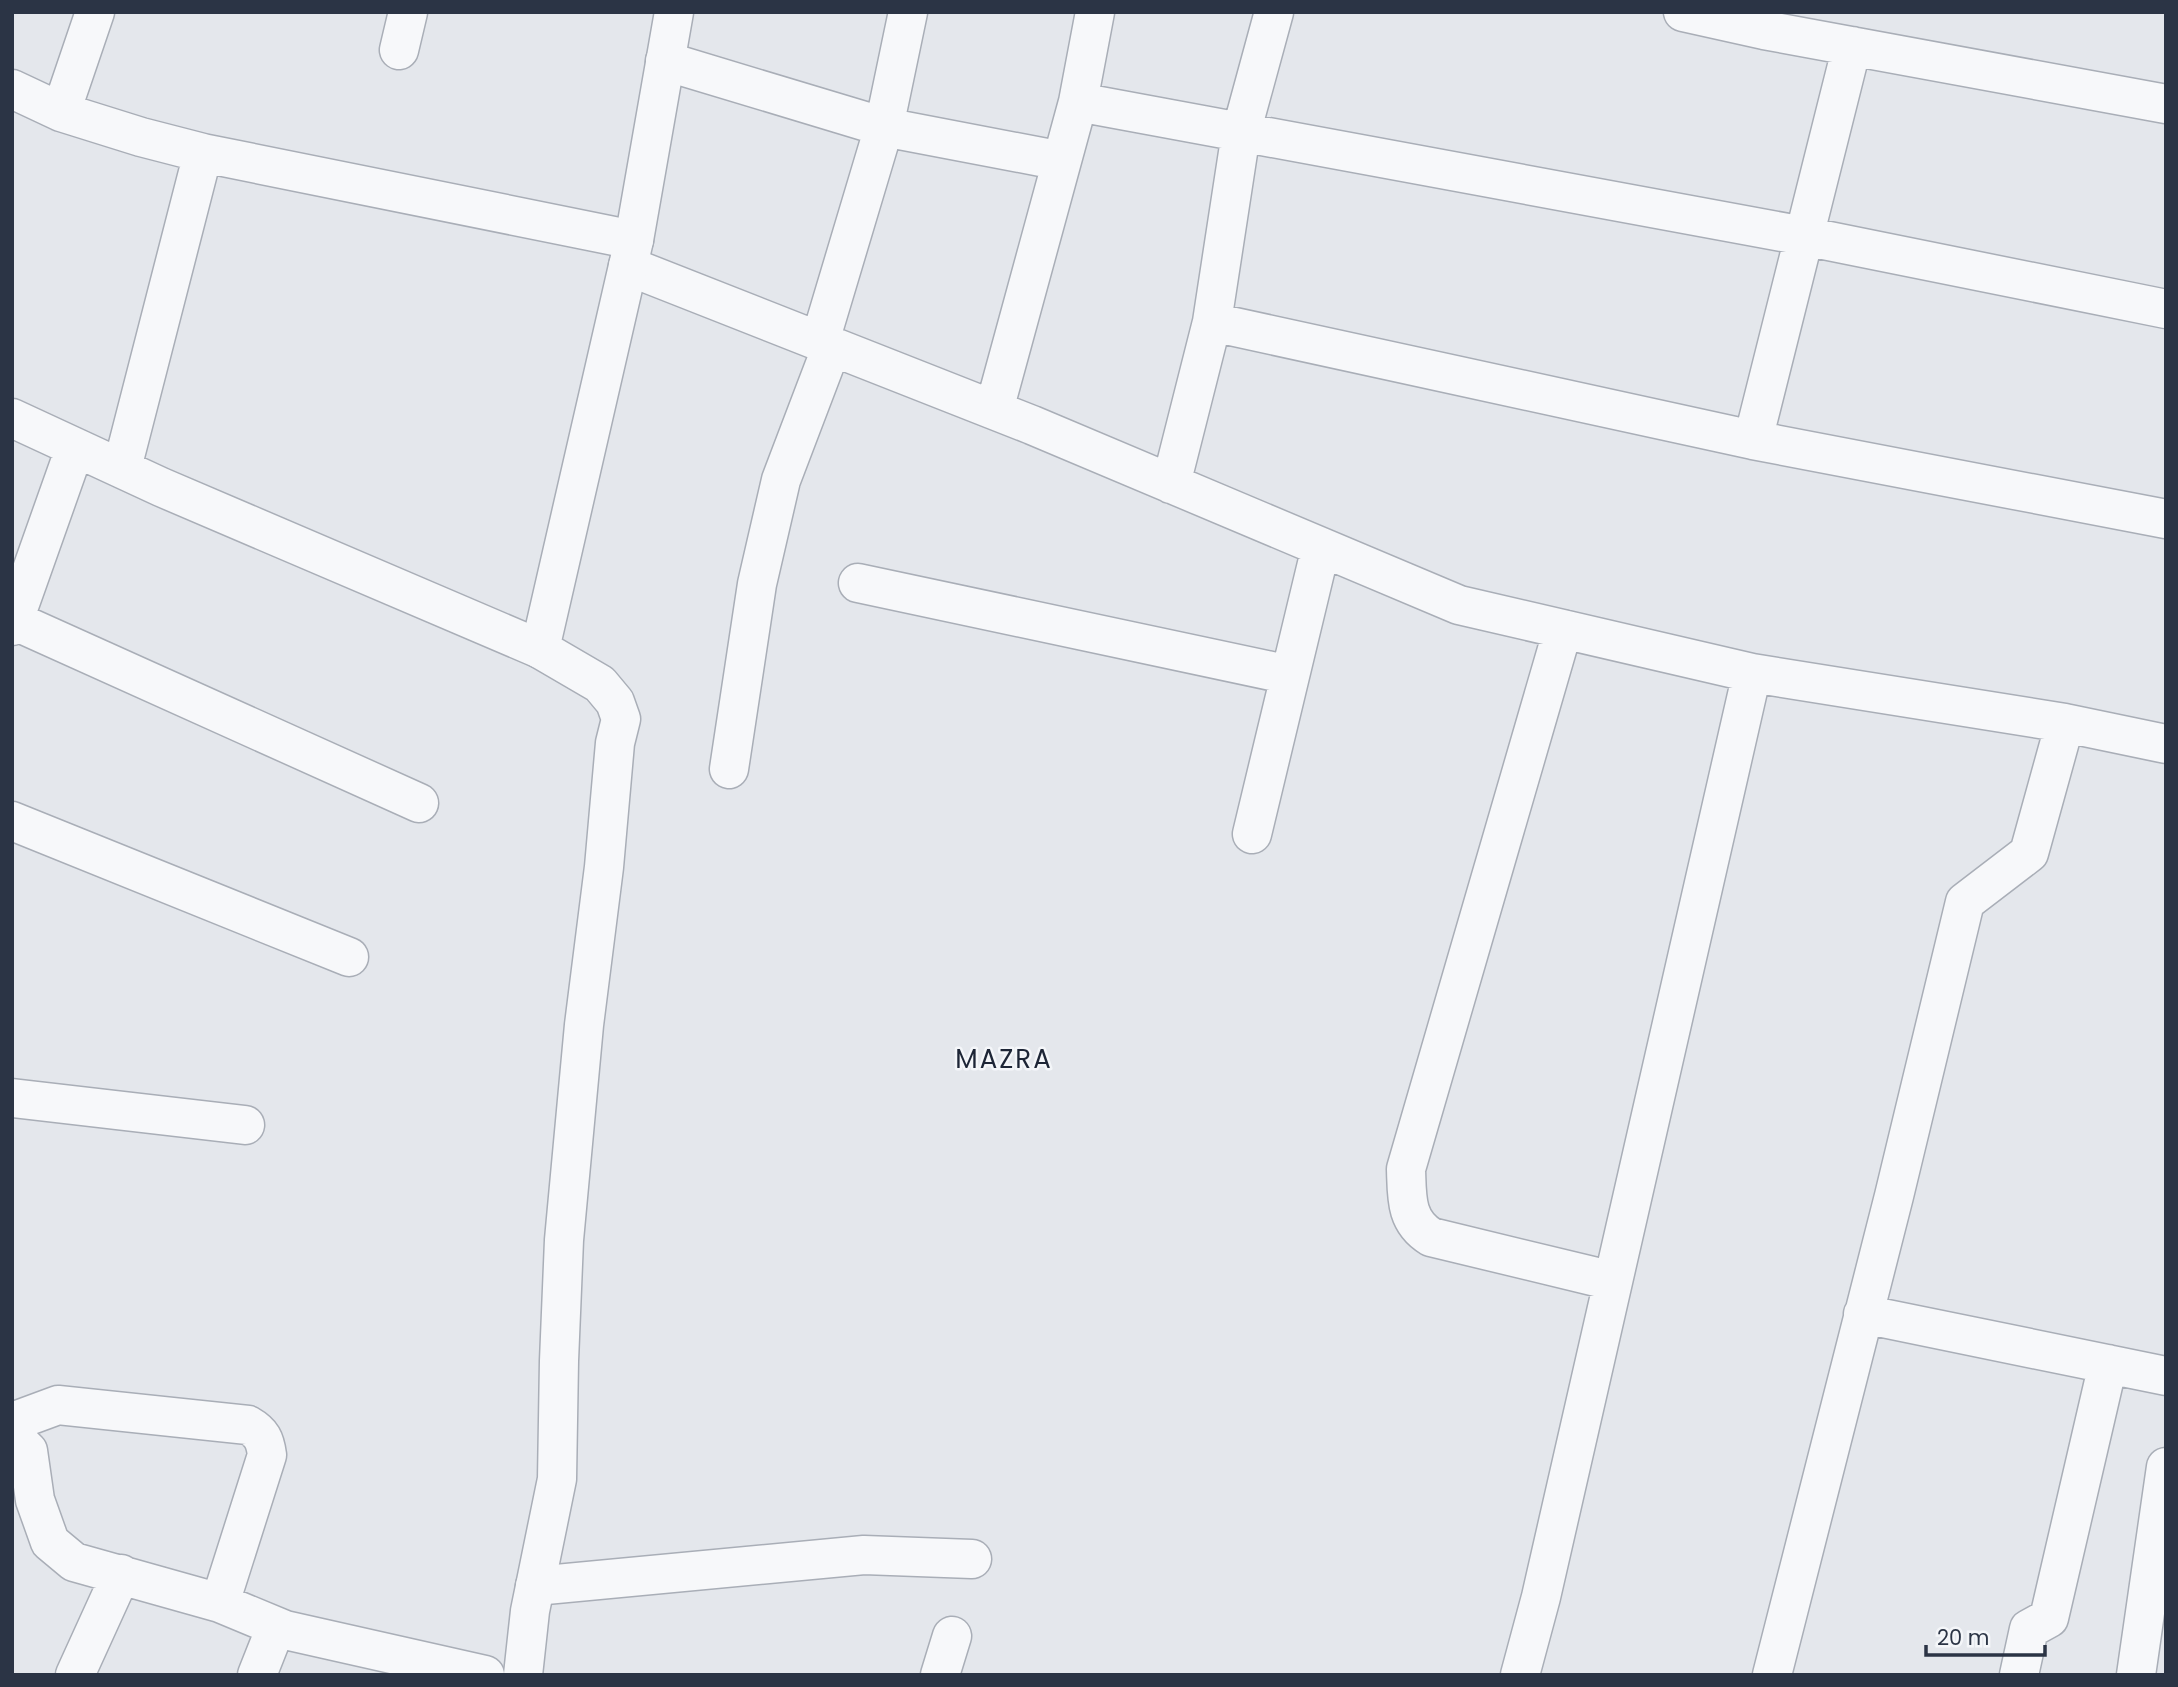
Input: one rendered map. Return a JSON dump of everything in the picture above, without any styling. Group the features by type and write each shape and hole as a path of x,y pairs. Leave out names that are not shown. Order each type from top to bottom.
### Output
{"street":[{"path":"61,112 94,12"},
{"path":"399,50 408,12"},
{"path":"540,649 631,253 674,12"},
{"path":"729,769 757,584 781,480 826,344 884,127 908,12"},
{"path":"994,410 1078,102 1095,12"},
{"path":"1171,484 1212,322 1241,133 1274,12"},
{"path":"1683,12 2166,104"},
{"path":"1753,440 1852,46"},
{"path":"665,61 884,127 1062,160"},
{"path":"12,89 61,112 141,137 631,253 826,344 994,410 1459,605 1752,673 2065,723 2166,744"},
{"path":"1078,102 1804,236 2166,309"},
{"path":"122,468 203,153"},
{"path":"1212,322 1753,440 2166,519"},
{"path":"12,418 161,487 540,649 600,684 615,702 621,719 615,743 604,867 584,1025 564,1240 557,1479 535,1586 523,1675"},
{"path":"75,448 13,623 419,803"},
{"path":"1252,834 1321,547"},
{"path":"858,583 1290,675"},
{"path":"1563,629 1406,1169 1408,1206 1420,1230 1431,1237 1613,1282"},
{"path":"1520,1675 1541,1597 1752,673"},
{"path":"1772,1675 1965,902 2029,853 2065,723"},
{"path":"12,821 349,957"},
{"path":"12,1098 245,1125"},
{"path":"1864,1314 2166,1376"},
{"path":"2018,1675 2029,1629 2049,1618 2108,1364"},
{"path":"12,1422 58,1405 248,1425 259,1431 265,1442 267,1455 220,1603"},
{"path":"12,1435 28,1451 35,1500 50,1542 74,1562 220,1603 276,1627 485,1675"},
{"path":"2136,1675 2166,1467"},
{"path":"535,1586 864,1555 972,1559"},
{"path":"75,1675 121,1574"},
{"path":"257,1675 276,1627"},
{"path":"940,1675 952,1636"}],"district":[{"name":"MAZRA","path":"1004,1059"}]}
